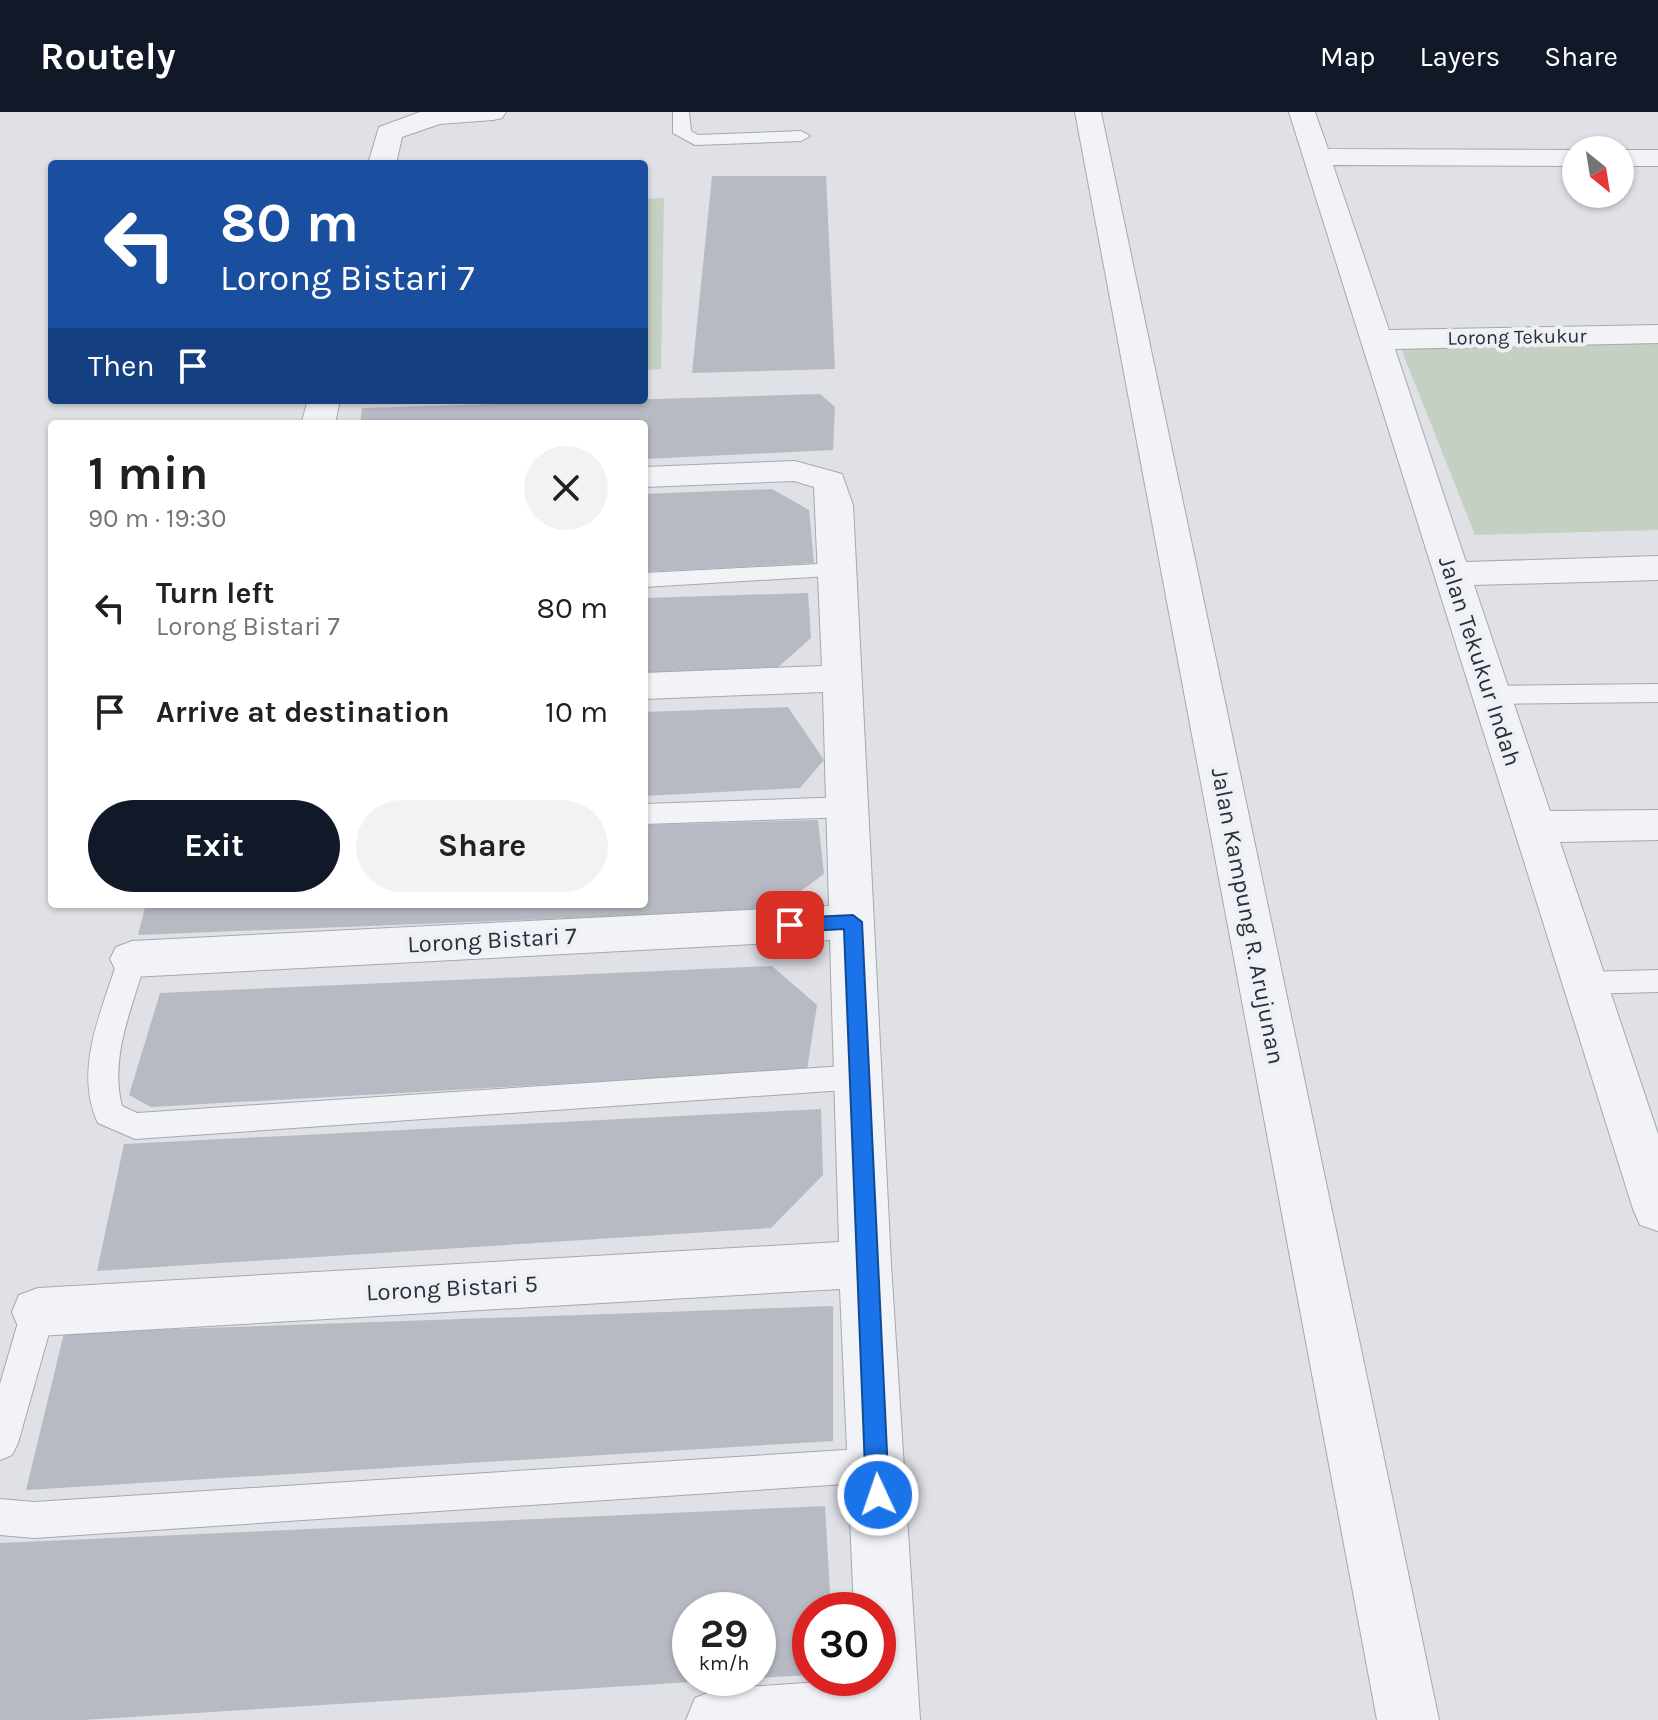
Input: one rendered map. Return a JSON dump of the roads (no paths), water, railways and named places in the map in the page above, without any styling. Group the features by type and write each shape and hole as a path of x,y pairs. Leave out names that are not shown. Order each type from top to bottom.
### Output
{"street":[{"path":"383,160 389,133 410,122 434,114 493,112"},
{"name":"Jalan Kampung R. Arujunan","path":"1088,112 1408,1720"},
{"name":"Jalan Tekukur Indah","path":"1302,112 1584,983 1653,1179"},
{"path":"1316,157 1562,158"},
{"path":"1634,158 1658,158"},
{"name":"Lorong Tekukur","path":"1377,340 1658,334"},
{"path":"648,477 795,471 830,481 838,570 865,1264 888,1713 717,1720"},
{"path":"1451,574 1658,568"},
{"path":"648,686 843,678"},
{"path":"1534,827 1658,825"},
{"name":"Lorong Bistari 7","path":"132,959 853,922"},
{"name":"Lorong Bistari 5","path":"38,1312 865,1264"}],"lane":[{"path":"681,112 682,133 695,140 801,136"},
{"path":"648,580 838,570"},
{"path":"1491,695 1658,693"},
{"path":"648,814 848,807"},
{"path":"132,959 103,1070 102,1095 109,1114 135,1126 859,1077"},
{"path":"1584,983 1658,981"},
{"path":"0,1443 38,1312"},
{"path":"0,1517 34,1520 876,1465"}]}
